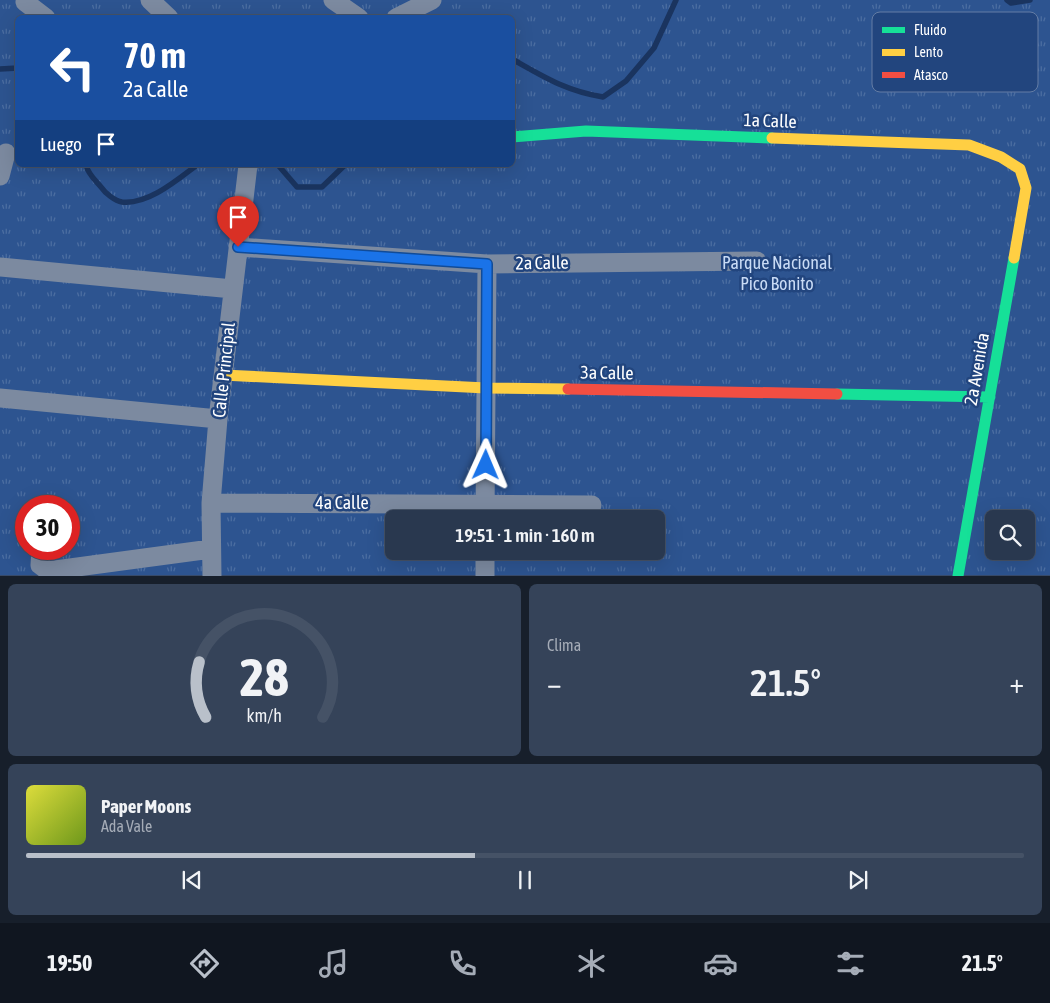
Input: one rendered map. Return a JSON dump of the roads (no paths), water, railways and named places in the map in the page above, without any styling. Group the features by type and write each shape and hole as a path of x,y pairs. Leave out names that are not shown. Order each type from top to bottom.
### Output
{"street":[{"path":"150,0 165,15"},
{"path":"333,0 355,15"},
{"path":"402,15 432,0"},
{"path":"25,2 42,15"},
{"name":"1a Calle","path":"515,137 586,131 969,146 1001,157 1020,169"},
{"path":"0,176 6,153"},
{"name":"Calle Principal","path":"212,576 212,503 218,419 248,168"},
{"name":"2a Avenida","path":"958,576 1026,188 1020,169"},
{"name":"2a Calle","path":"238,247 487,264 757,261"},
{"path":"485,510 487,264"},
{"path":"0,267 233,290"},
{"name":"3a Calle","path":"223,375 486,388 990,397"},
{"path":"0,398 218,419"},
{"name":"4a Calle","path":"212,503 451,510"},
{"name":"4a Calle","path":"503,510 592,505"},
{"path":"40,560 40,565 48,571 212,549"},
{"path":"485,560 485,576"}],"waterway":[{"path":"515,61 566,87 603,97 626,81 654,48 676,0"},
{"path":"1007,0 1011,3 1030,0"},
{"path":"0,69 15,68"},
{"path":"87,167 105,192 122,202 132,202 152,196 194,167"},
{"path":"280,167 297,187 322,187 343,167"}],"park label":[{"name":"Parque Nacional Pico Bonito","path":"777,273"}]}
